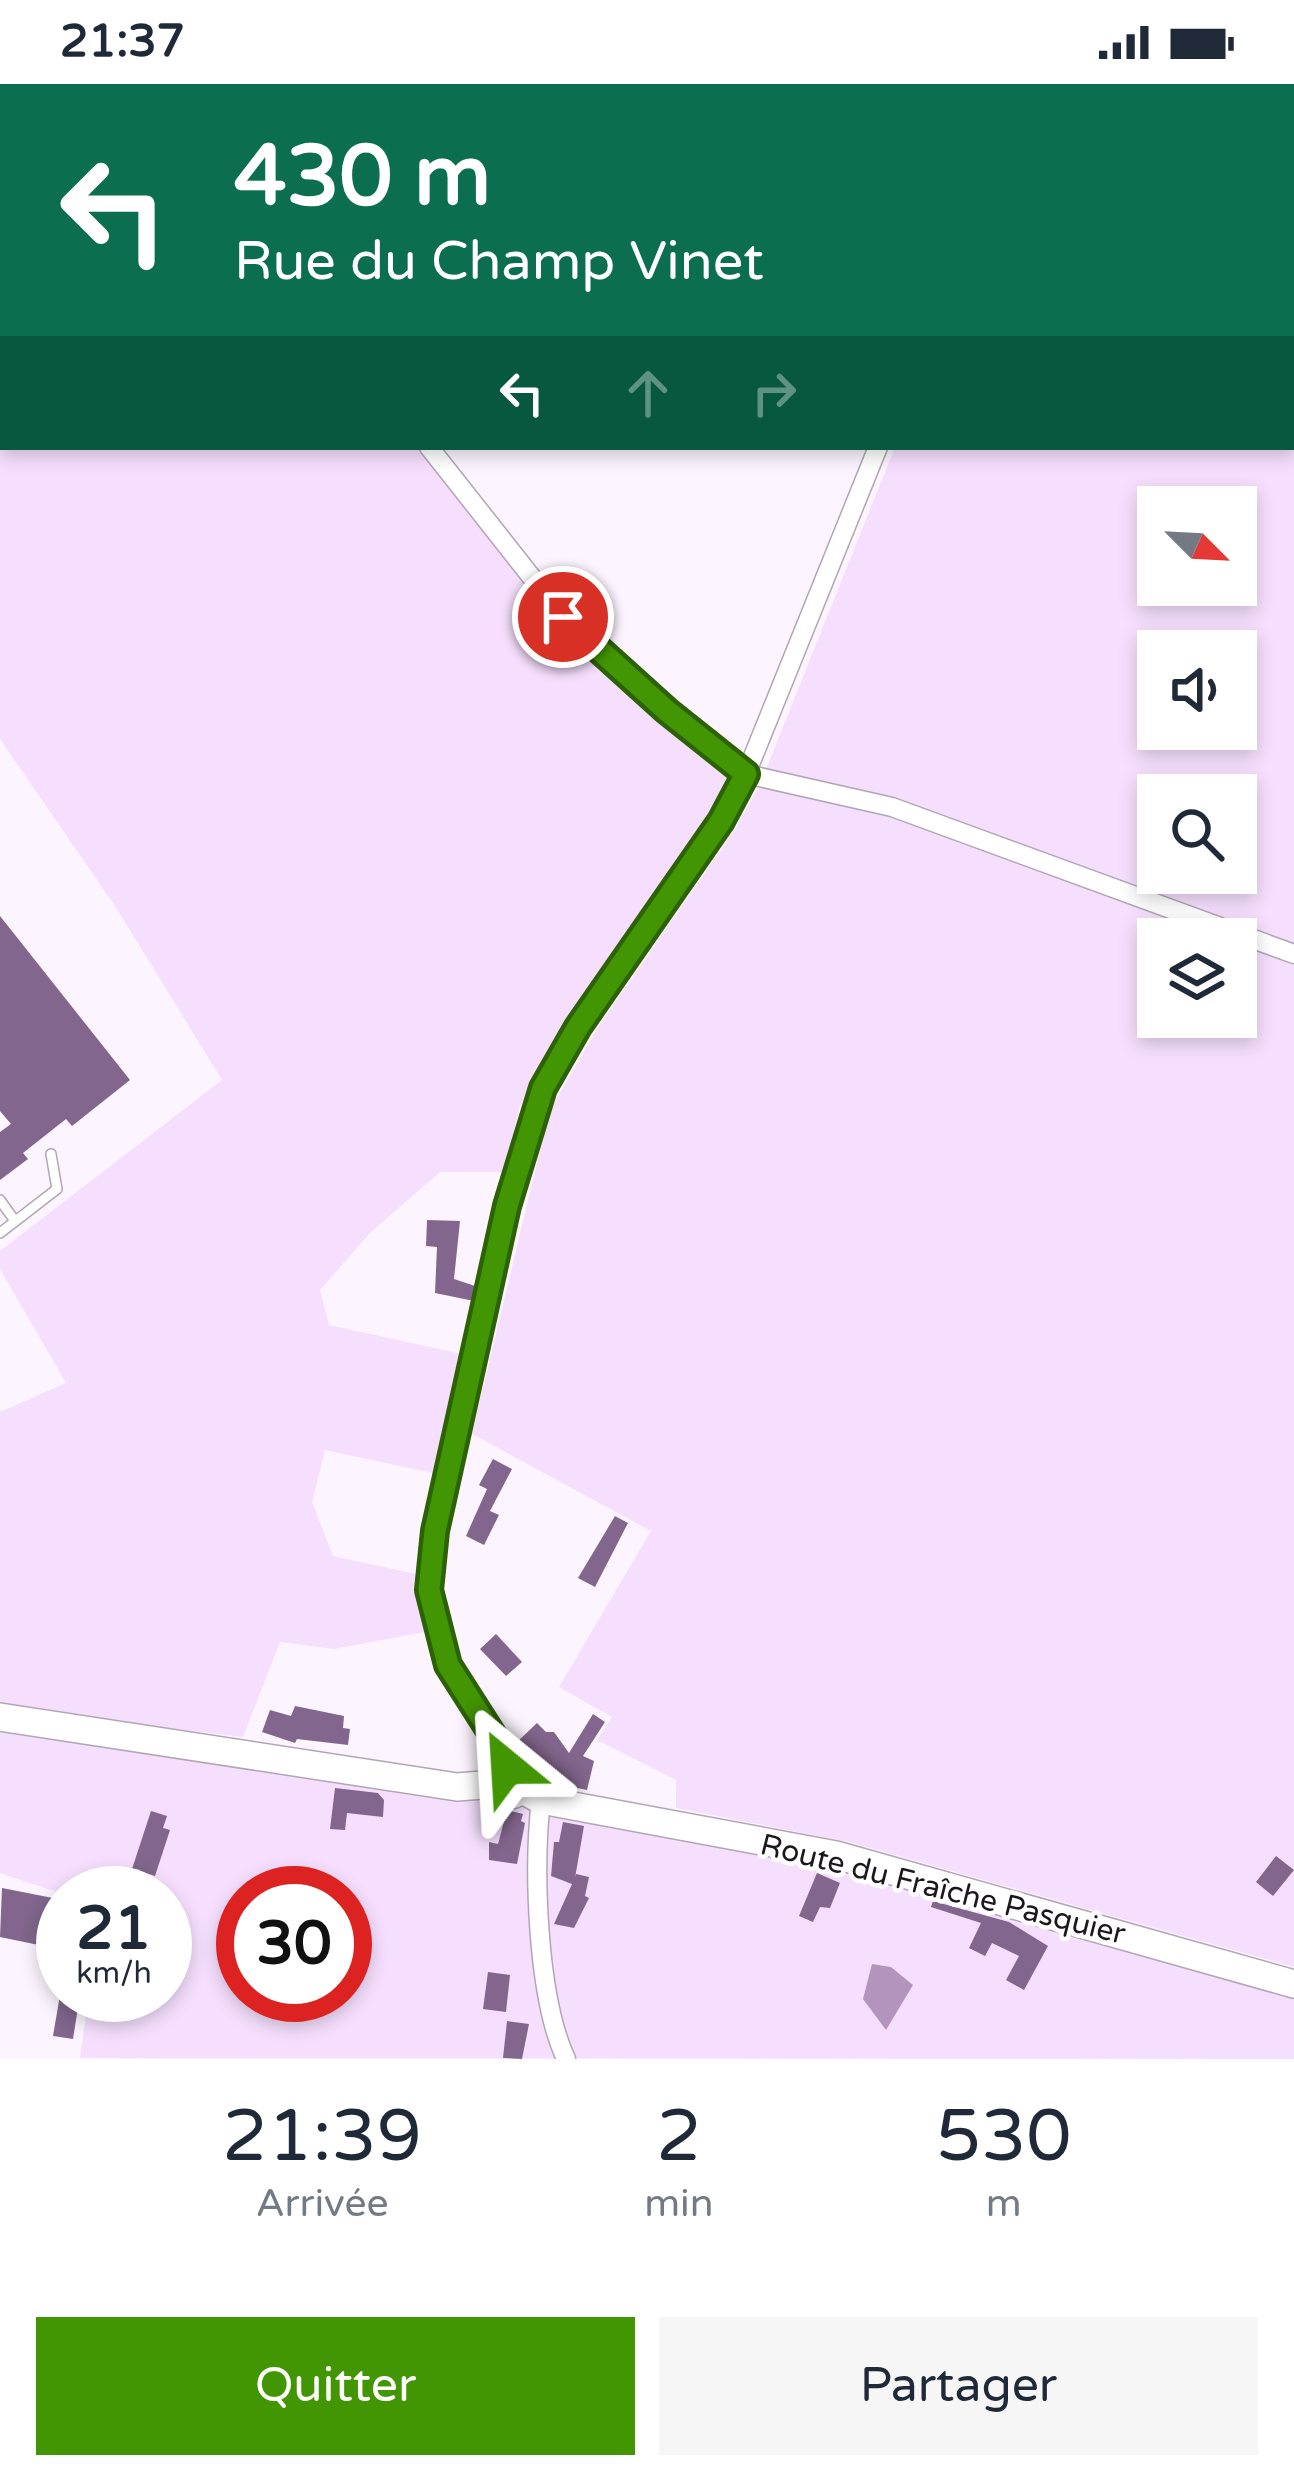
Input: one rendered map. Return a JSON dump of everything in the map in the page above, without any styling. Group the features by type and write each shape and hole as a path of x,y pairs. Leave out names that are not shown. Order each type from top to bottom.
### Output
{"main road":[{"name":"Route du Fraîche Pasquier","path":"0,1717 458,1787 516,1785 836,1856 1294,1984"}],"street":[{"path":"431,450 563,617 667,711 746,774 892,807 1294,954"},
{"path":"566,2059 548,1997 536,1846 516,1785 492,1734 448,1665 429,1590 435,1531 507,1206 543,1088 578,1027 721,821 746,774 877,450"}],"lane":[{"path":"0,1233 57,1189 51,1154"},
{"path":"0,1200 16,1221"}],"shaded area":[{"path":"0,450 431,450 563,617 734,777 713,816 591,984 557,1040 520,1106 504,1172 440,1172 371,1232 320,1290 329,1325 462,1354 437,1474 325,1450 312,1502 333,1556 421,1575 430,1631 334,1649 280,1642 243,1737 0,1708 0,1412 66,1383 0,1269 0,1251 222,1080 117,909 0,739"},
{"path":"894,450 1294,450 1294,1967 849,1842 676,1808 676,1780 597,1740 612,1717 559,1687 651,1531 472,1434 549,1112 596,1030 736,828 761,782"},
{"path":"0,1727 836,1855 1294,1984 1294,2059 80,2058 85,2022 192,2022 192,1866 36,1866 36,1885 0,1873"},
{"path":"872,1964 891,1967 913,1985 886,2030 863,1999"}],"building":[{"path":"0,916 130,1080 72,1126 66,1119 23,1153 28,1159 0,1180 0,1132 11,1124 0,1111"},
{"path":"427,1220 460,1221 454,1279 478,1287 474,1301 435,1293 437,1247 426,1246"},
{"path":"493,1459 512,1469 490,1511 499,1515 484,1545 466,1536 487,1489 479,1485"},
{"path":"615,1516 628,1523 595,1587 578,1578"},
{"path":"496,1634 522,1662 506,1676 480,1649"},
{"path":"295,1706 344,1716 343,1728 350,1729 348,1745 297,1739 295,1743 262,1732 270,1710 291,1716"},
{"path":"593,1714 605,1722 583,1756 594,1761 587,1790 543,1781 515,1744 537,1723 546,1732 554,1732 569,1753"},
{"path":"335,1788 378,1793 384,1800 383,1817 347,1813 345,1830 330,1829"},
{"path":"507,1810 523,1814 525,1823 517,1864 489,1860 489,1842 498,1844"},
{"path":"151,1811 167,1816 163,1828 170,1830 158,1866 133,1866"},
{"path":"563,1822 584,1826 575,1878 576,1874 589,1877 585,1896 589,1898 574,1928 554,1924 572,1884 551,1876 554,1842 559,1842"},
{"path":"1276,1856 1294,1870 1273,1896 1256,1882"},
{"path":"817,1873 840,1883 830,1908 820,1907 813,1922 799,1916"},
{"path":"2,1888 36,1895 36,1944 0,1937"},
{"path":"933,1901 1009,1922 1048,1946 1024,1990 1006,1980 1019,1956 992,1943 985,1956 969,1948 981,1923 931,1907"},
{"path":"488,1972 510,1975 506,2012 483,2009"},
{"path":"507,2021 529,2024 522,2059 503,2058"},
{"path":"55,2022 76,2022 73,2039 53,2036"}],"route":[{"path":"507,1767 448,1665 429,1590 435,1531 507,1206 543,1088 578,1027 721,821 746,774 667,711 563,617"}]}
